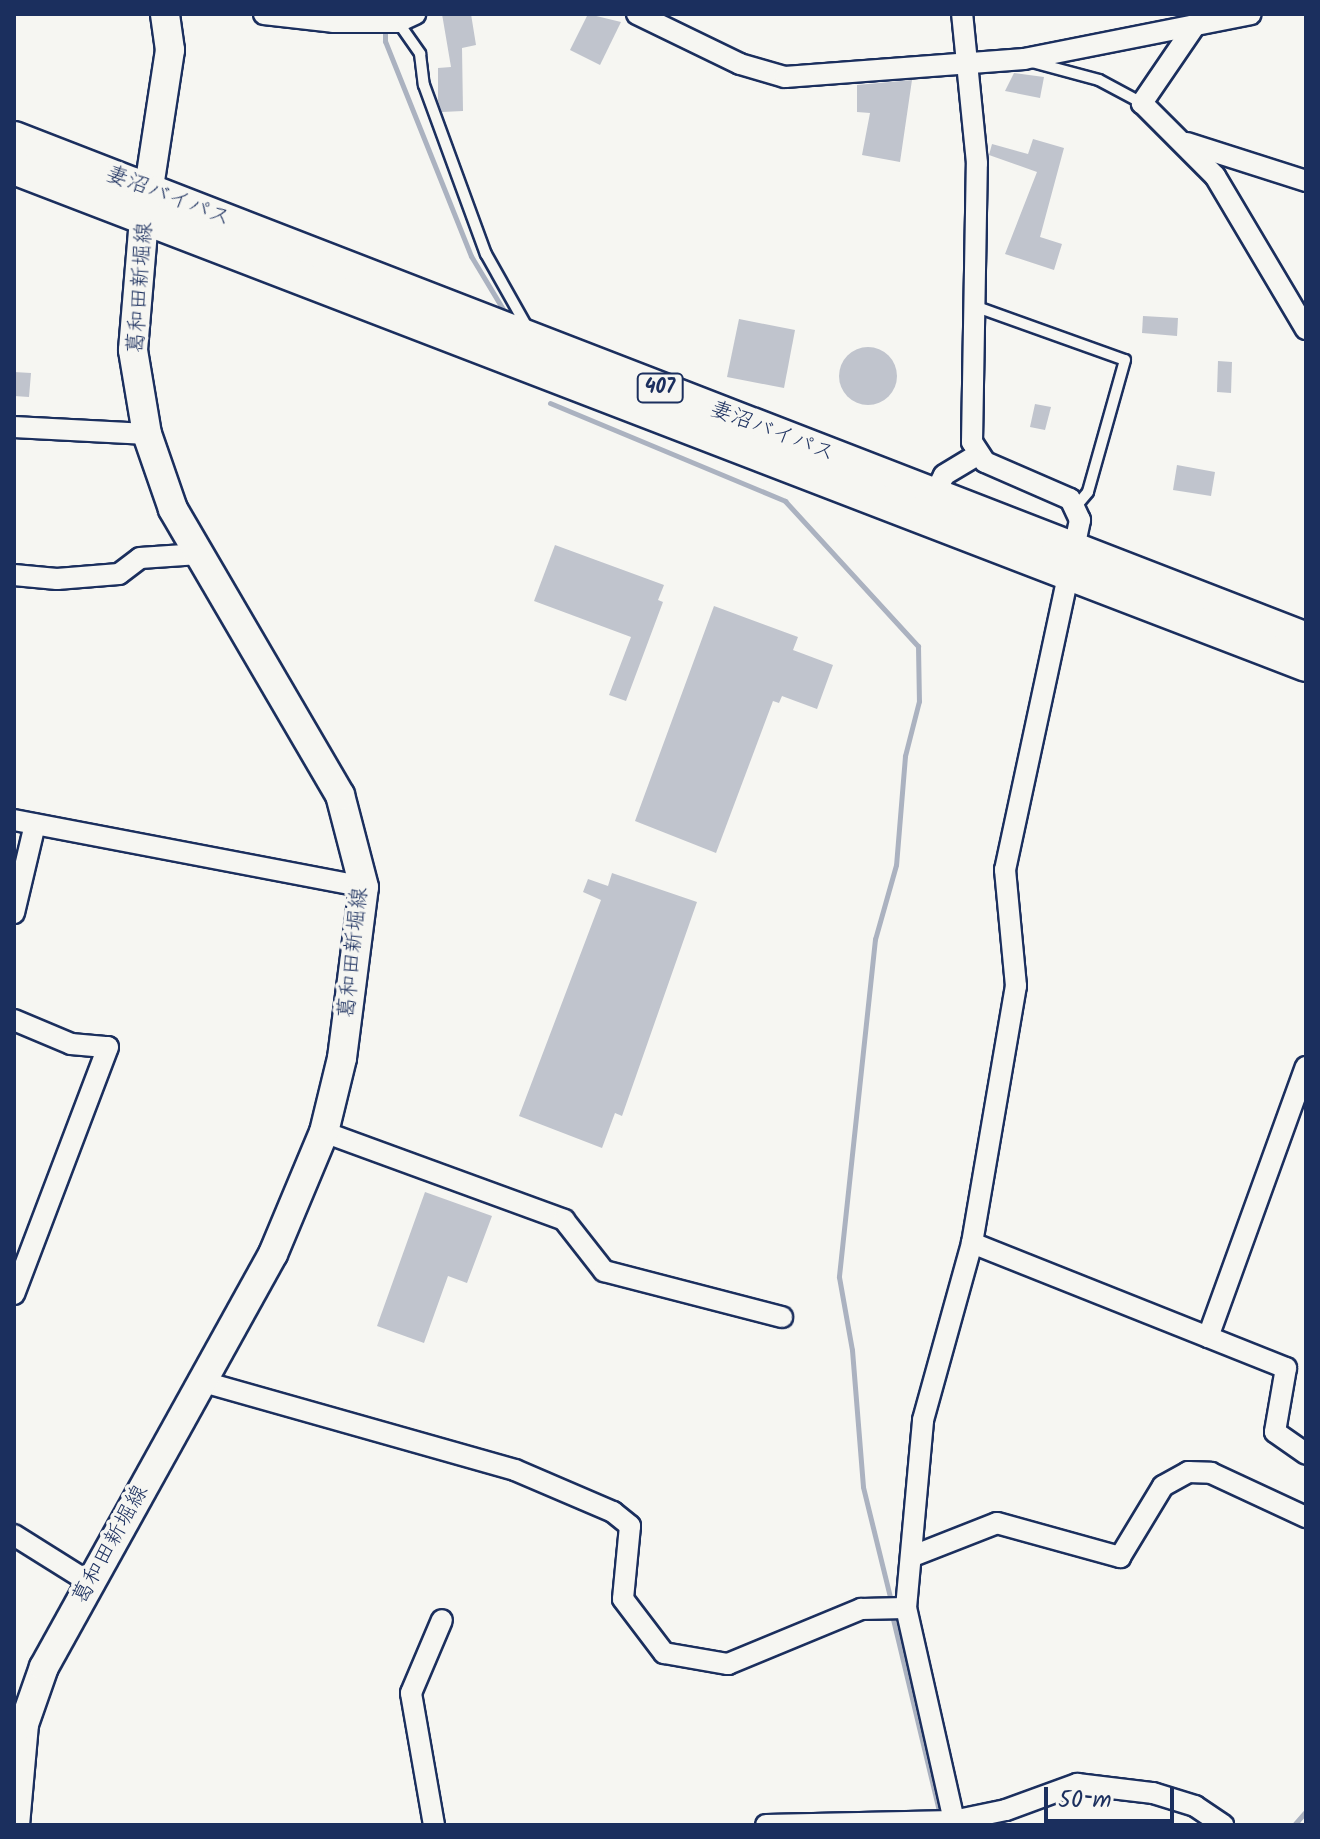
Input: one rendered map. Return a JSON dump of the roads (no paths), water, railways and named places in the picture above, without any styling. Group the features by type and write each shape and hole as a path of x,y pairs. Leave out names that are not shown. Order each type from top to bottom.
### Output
{"highway":[{"name":"妻沼バイパス","path":"14,138 147,205 1068,560 1306,639"},
{"name":"妻沼バイパス","path":"14,168 147,205 534,339 934,495 1068,560 1306,665"}],"main road":[{"name":"葛和田新堀線","path":"15,1825 19,1751 30,1702 89,1582 204,1382 273,1254 324,1132 342,1058 364,887 340,795 173,509 147,434 133,350 147,205 170,50 165,14"}],"street":[{"path":"264,14 374,22 403,19"},
{"path":"637,14 740,64 785,77 1024,59 1201,17 1251,14"},
{"path":"954,1823 906,1608 923,1420 972,1243 1016,986 1005,870 1068,560 1080,520 1077,505 977,455 972,442 977,138 962,14"},
{"path":"1201,17 1142,103 1187,143 1215,176 1306,329"},
{"path":"1187,143 1306,181"},
{"path":"14,427 147,434"},
{"path":"934,495 944,475 977,455"},
{"path":"14,575 57,579 119,574 140,558 199,554"},
{"path":"14,913 24,822 364,887"},
{"path":"14,1020 71,1044 108,1047 14,1294"},
{"path":"1208,1337 1306,1067"},
{"path":"324,1132 564,1220 604,1271 782,1317"},
{"path":"972,1243 1286,1368 1275,1432 1306,1454"},
{"path":"204,1382 515,1470 613,1512 630,1526 623,1599 664,1653 728,1664 861,1609 906,1608"},
{"path":"913,1556 997,1523 1120,1557 1163,1486 1188,1472 1211,1473 1306,1517"},
{"path":"14,1535 89,1582"},
{"path":"434,1825 411,1693 442,1620"},
{"path":"766,1825 954,1823 1006,1810 1077,1784 1153,1793 1195,1806 1223,1825"}],"lane":[{"path":"403,19 420,54 424,85 486,254 534,339"},
{"path":"1024,59 1099,80 1142,103"},
{"path":"974,306 1125,360 1088,492 1077,505"}],"waterway":[{"path":"385,27 385,41 471,256 504,311"},
{"path":"1132,108 1213,189"},
{"path":"550,403 785,501 918,646 919,701 905,756 896,865 875,939 839,1277 852,1350 863,1487 892,1605"},
{"path":"892,1615 940,1815"},
{"path":"1294,1825 1306,1811"}]}
